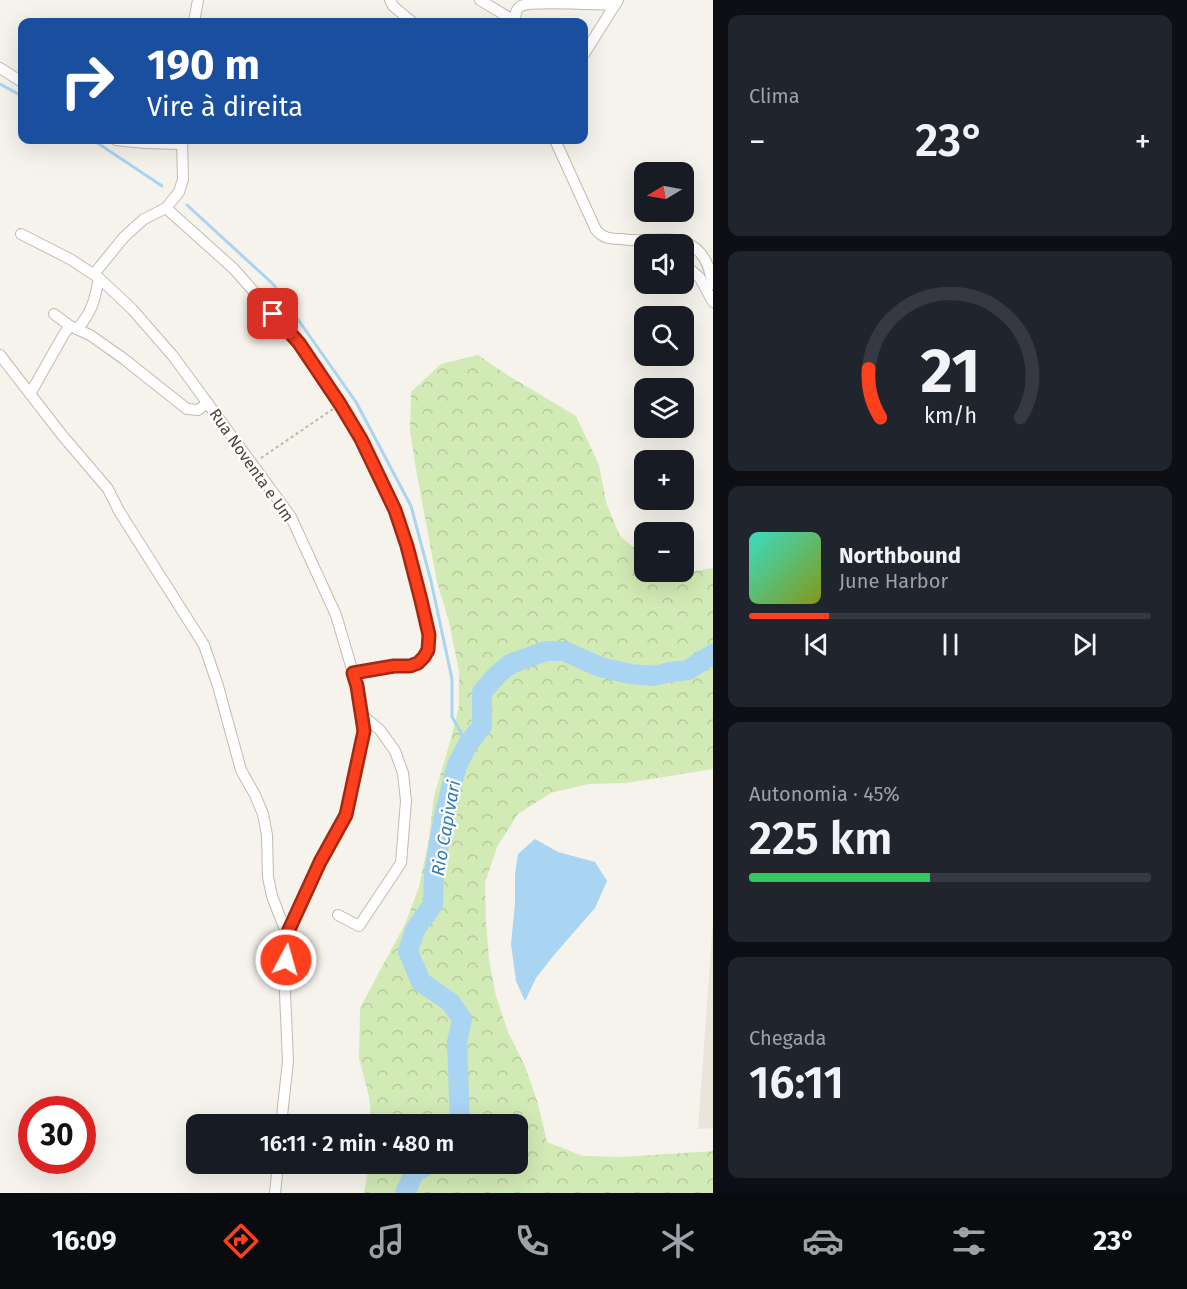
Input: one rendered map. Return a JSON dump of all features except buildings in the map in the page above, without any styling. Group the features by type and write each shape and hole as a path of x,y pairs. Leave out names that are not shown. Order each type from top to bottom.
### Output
{"street":[{"path":"195,18 198,0"},
{"path":"390,0 393,6 407,18"},
{"path":"480,0 509,18"},
{"path":"516,18 517,10 528,3 617,3"},
{"path":"588,48 617,3"},
{"path":"0,68 18,79"},
{"path":"30,394 64,334 84,322 94,304 97,276 123,237 144,219 166,208 179,192 183,179 182,144"},
{"path":"557,144 596,230 607,238 634,241"},
{"path":"166,208 234,269 299,343 361,439 395,510 421,600 429,635 428,650 418,663 410,666 394,666 353,673"},
{"name":"Rua Noventa e Um","path":"21,234 97,276 132,309 173,356 291,517 336,615 357,686 364,731 346,815 320,862 287,934"},
{"path":"694,248 699,251 707,264 713,284"},
{"path":"694,273 700,278 713,302"},
{"path":"54,314 74,328 90,335 124,359 187,409 198,410 208,403"},
{"path":"0,355 108,489 204,645 242,770 262,814 267,835 268,877 272,896 287,934 285,993 288,1061 282,1114"},
{"path":"338,915 359,926 401,863 406,801 403,773 395,751 380,730 362,716"},
{"path":"275,1193 277,1174"}],"path":[{"path":"253,464 340,404"}],"shaded area":[{"path":"713,920 713,1128 698,1129"}],"green space":[{"path":"478,355 576,416 599,465 606,502 620,536 634,548 634,582 694,582 694,571 713,568 713,769 626,783 588,784 551,793 518,814 497,847 485,883 489,960 496,996 508,1032 525,1066 538,1104 547,1142 583,1156 620,1157 713,1151 713,1193 364,1193 367,1174 528,1174 528,1114 371,1114 359,1058 360,1008 406,922 419,887 429,838 434,796 459,706 459,671 448,618 437,582 410,431 411,392 441,364"}],"water":[{"path":"535,839 558,852 595,862 607,881 595,908 536,978 525,1001 516,981 511,944 515,873 518,854"}],"waterway":[{"path":"0,84 18,94"},
{"path":"99,144 162,186"},
{"path":"187,205 273,284 356,402 411,506 431,581 452,679 452,717 468,744"},
{"name":"Rio Capivari","path":"460,1114 457,1042 462,1019 450,1002 421,982 408,951 415,930 433,904 434,874 443,820 457,765 468,744 482,726 482,692 510,664 546,651 564,651 600,667 630,674 653,676 688,670 713,654"},
{"name":"Rio Capivari","path":"405,1193 414,1174"}],"route":[{"path":"273,314 299,343 361,439 395,510 407,546 429,635 428,650 418,663 353,673 364,731 346,815 320,862 287,934 286,960"}]}
